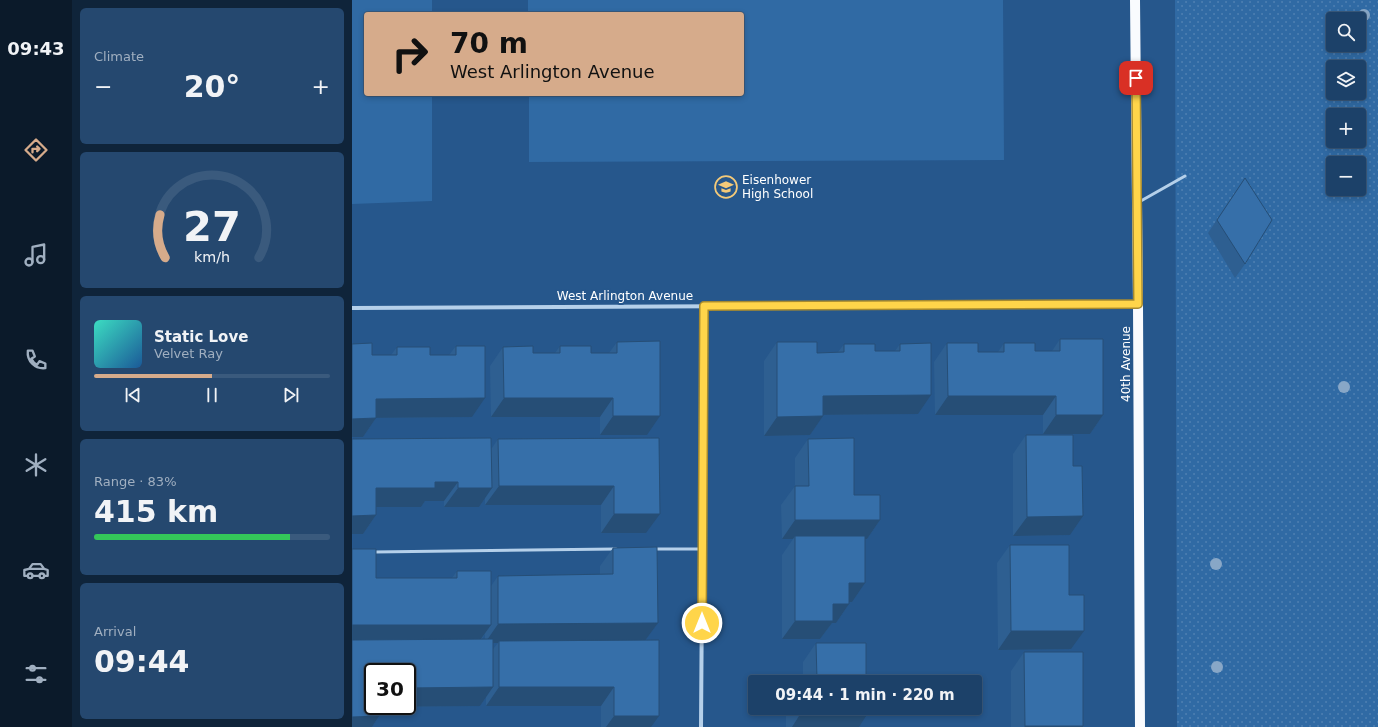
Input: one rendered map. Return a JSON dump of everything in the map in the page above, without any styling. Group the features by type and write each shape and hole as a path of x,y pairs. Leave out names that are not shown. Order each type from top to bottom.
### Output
{"main road":[{"name":"40th Avenue","path":"1135,0 1140,727"}],"street":[{"name":"West Arlington Avenue","path":"352,308 1138,304"},
{"path":"701,727 704,306"}],"lane":[{"path":"1137,203 1185,176"},
{"path":"368,552 623,549"},
{"path":"647,549 702,549"}],"shaded area":[{"path":"352,0 432,0 432,12 364,12 364,96 432,96 432,201 352,204"},
{"path":"528,0 1003,0 1004,160 529,162 529,96 744,96 744,12 528,12"},
{"path":"1175,0 1378,0 1378,727 1177,727"}],"building":[{"path":"1245,178 1272,220 1245,264 1217,220"},
{"path":"1060,339 1103,339 1103,415 1056,415 1056,396 948,396 947,343 978,343 978,352 1004,352 1004,343 1035,343 1035,351 1060,351"},
{"path":"660,341 660,416 613,416 613,398 504,398 503,347 533,346 533,353 560,353 560,346 591,346 591,353 617,353 617,342"},
{"path":"777,342 817,342 817,353 844,352 844,344 875,344 875,351 900,351 900,344 931,343 931,395 823,396 823,416 777,417"},
{"path":"372,343 372,355 397,355 397,347 430,347 430,355 456,355 456,346 485,346 485,398 376,399 376,418 352,419 352,344"},
{"path":"1026,435 1073,435 1073,466 1082,466 1083,516 1027,517"},
{"path":"491,438 492,488 458,488 458,482 435,482 435,488 376,488 376,515 352,516 352,439"},
{"path":"659,438 660,514 614,514 614,486 499,486 498,439"},
{"path":"854,438 854,495 880,495 880,520 795,520 795,486 809,486 808,439"},
{"path":"795,536 865,536 865,583 849,583 849,604 833,604 833,621 795,621"},
{"path":"1010,545 1069,545 1069,595 1084,595 1084,631 1011,631"},
{"path":"657,547 658,623 498,624 498,576 613,574 613,548"},
{"path":"352,549 376,549 376,578 457,578 457,571 491,571 491,625 352,625"},
{"path":"493,639 493,687 416,688 416,663 364,663 364,715 379,716 352,717 352,640"},
{"path":"659,640 659,716 614,716 614,687 499,687 499,641"},
{"path":"816,643 866,643 866,675 817,675"},
{"path":"1024,652 1083,652 1083,726 1025,726"},
{"path":"799,715 866,715 866,716"}],"place":[{"name":"Eisenhower High School","path":"726,187"}],"route":[{"path":"702,623 704,306 1138,304 1136,78"}]}
